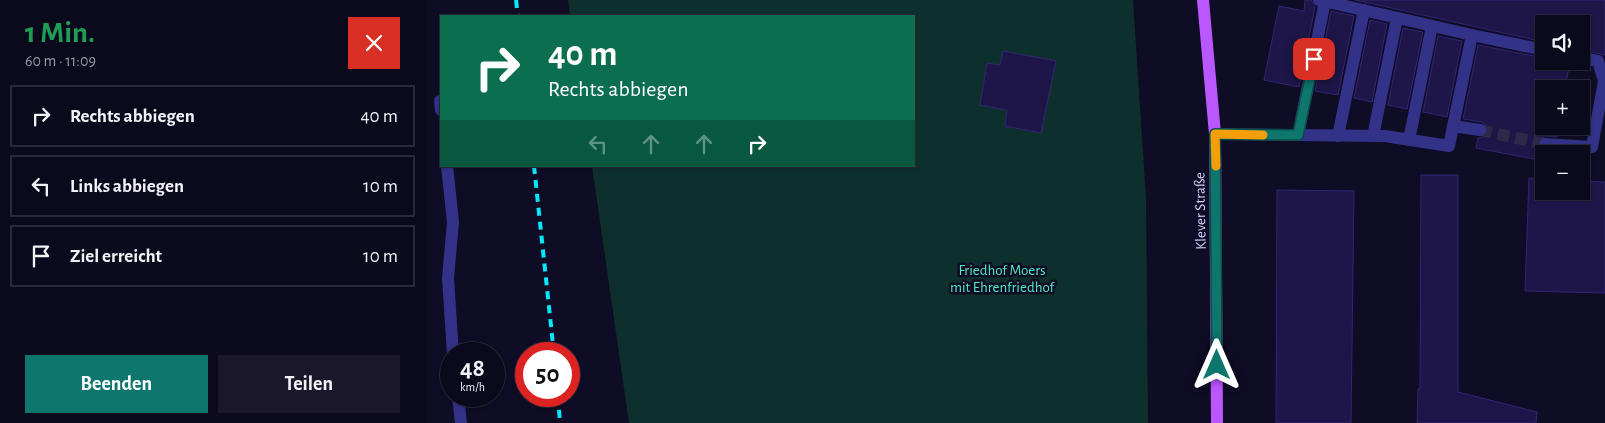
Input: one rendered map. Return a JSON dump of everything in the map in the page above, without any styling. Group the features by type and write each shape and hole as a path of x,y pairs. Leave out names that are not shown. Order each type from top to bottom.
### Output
{"main road":[{"name":"Klever Straße","path":"1203,0 1215,134 1217,423"}],"lane":[{"path":"1298,135 1322,1 1535,48"},
{"path":"1338,136 1364,10"},
{"path":"1373,136 1397,18"},
{"path":"1409,140 1432,26"},
{"path":"1215,134 1373,136 1449,146 1472,35"},
{"path":"1545,144 1592,147 1604,81 1598,61 1590,60"},
{"path":"1453,126 1480,130"},
{"path":"447,167 453,222 448,278 452,342"},
{"path":"459,407 461,423"}],"green space":[{"name":"Friedhof Moers mit Ehrenfriedhof","path":"568,0 1133,0 1146,198 1148,423 629,423 592,167 915,167 915,15 570,15"}],"building":[{"path":"1305,0 1311,0 1315,7 1299,87 1264,80 1279,6 1304,11"},
{"path":"1355,0 1605,0 1605,55 1590,52 1590,15 1535,15 1535,40"},
{"path":"1331,11 1354,16 1338,95 1315,91"},
{"path":"1370,20 1387,24 1372,102 1354,98"},
{"path":"1403,28 1423,32 1407,109 1388,105"},
{"path":"1438,36 1462,41 1447,117 1423,112"},
{"path":"1478,45 1535,56 1535,70 1568,70 1567,80 1535,80 1535,135 1557,135 1557,137 1545,136 1538,140 1538,145 1535,145 1535,159 1476,148 1478,138 1487,135 1487,127 1482,122 1463,119"},
{"path":"1003,51 1056,61 1041,133 1005,126 1007,110 980,105 987,63 1000,65"},
{"path":"1421,175 1458,175 1458,392 1537,412 1536,423 1417,423 1418,389 1420,389"},
{"path":"1529,178 1535,178 1535,200 1590,200 1590,181 1605,182 1605,293 1525,291"},
{"path":"1277,190 1354,191 1351,423 1276,423"}],"tunnel":[{"path":"1480,130 1545,144"}],"railway":[{"path":"516,0 518,15"},
{"path":"534,167 553,342"},
{"path":"559,407 560,423"}],"slow traffic":[{"path":"1216,166 1215,134 1263,135"}],"route":[{"path":"1217,365 1215,134 1298,135 1314,59"}]}
